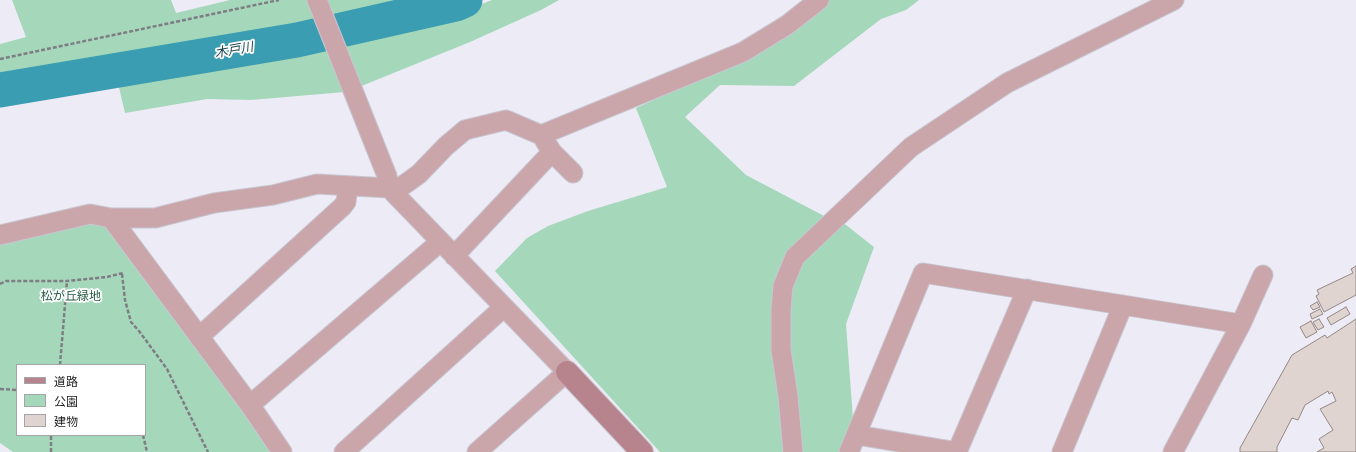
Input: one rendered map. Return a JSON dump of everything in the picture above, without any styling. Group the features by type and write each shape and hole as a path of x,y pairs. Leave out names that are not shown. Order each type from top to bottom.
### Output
{"street":[{"path":"541,135 743,52 787,25 819,0"},
{"path":"793,452 788,396 780,350 780,310 783,286 794,257 911,147 1007,83 1174,0"},
{"path":"322,16 392,190 642,452"},
{"path":"0,235 90,214 111,218 155,218 214,203 273,195 317,184 392,190 419,174 446,146 465,130 506,120 541,135 552,152 573,173"},
{"path":"454,256 552,152"},
{"path":"200,337 342,207 346,202 348,186"},
{"path":"111,218 250,405 282,452"},
{"path":"250,405 440,242"},
{"path":"849,452 923,273 1241,324"},
{"path":"1173,452 1241,324 1263,276"},
{"path":"856,435 958,452 1027,289"},
{"path":"1062,452 1123,305"},
{"path":"344,452 504,307"},
{"path":"478,452 567,372"}],"path":[{"path":"0,59 279,0"},
{"path":"0,284 6,281 67,281 107,277 122,274 144,264"},
{"path":"122,274 124,300 131,322 166,369 208,452"},
{"path":"60,364 67,281"},
{"path":"0,389 16,390"},
{"path":"51,436 51,452"},
{"path":"143,436 147,452"}],"green space":[{"path":"12,0 171,0 176,13 230,0 309,0 315,19 0,84 0,44 26,37"},
{"path":"321,0 429,0 333,24"},
{"path":"492,0 559,0 541,10 470,42 359,87 345,43 441,20"},
{"path":"824,0 919,0 906,10 881,19 794,86 720,85 685,117 746,175 826,217 841,221 874,247 846,324 853,419 839,452 660,452 495,271 527,238 548,226 588,211 667,187 636,108 748,56"},
{"path":"324,44 345,92 251,100 207,99 125,113 117,79 268,56"},
{"name":"松が丘緑地","path":"80,222 105,223 272,452 13,452 0,443 0,242"}],"building":[{"path":"1356,266 1356,295 1324,312 1316,296 1319,294 1317,290 1353,273 1351,269"},
{"path":"1317,302 1320,307 1313,310 1310,306"},
{"path":"1346,307 1350,314 1331,325 1327,318"},
{"path":"1320,309 1323,314 1312,319 1310,314"},
{"path":"1319,319 1324,327 1318,330 1313,322"},
{"path":"1356,319 1356,452 1317,452 1324,448 1319,439 1333,430 1320,409 1336,401 1332,392 1329,394 1328,391 1305,405 1298,420 1292,418 1277,447 1277,452 1240,452 1240,448 1292,355 1325,335 1327,338"},
{"path":"1311,321 1317,332 1306,338 1300,327"}],"waterway":[{"name":"木戸川","path":"0,90 297,40 456,4 465,0"}]}
